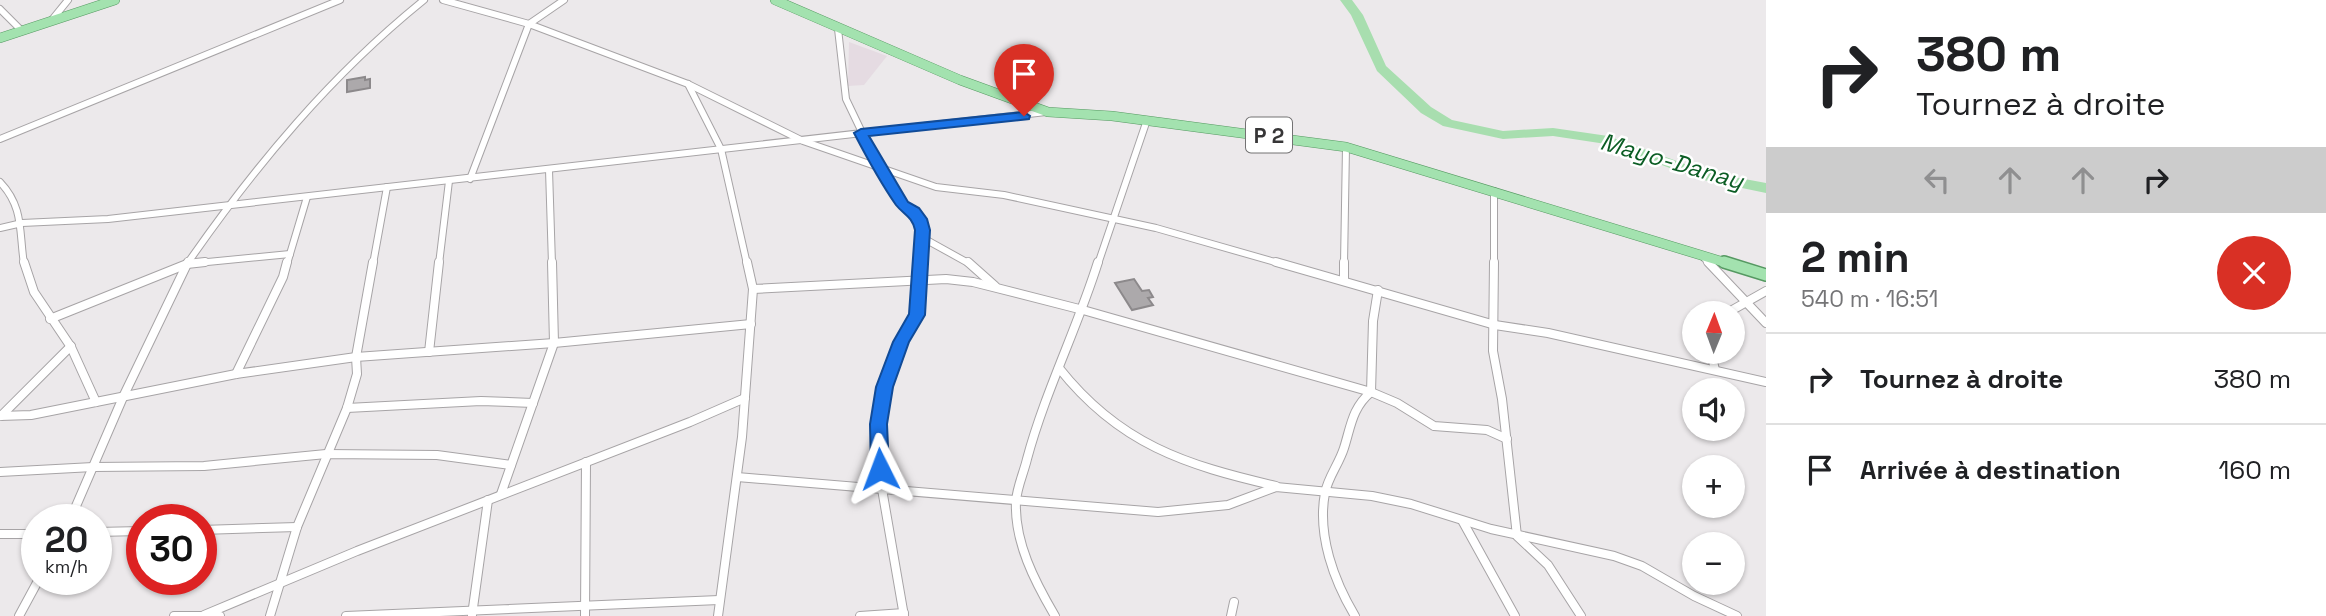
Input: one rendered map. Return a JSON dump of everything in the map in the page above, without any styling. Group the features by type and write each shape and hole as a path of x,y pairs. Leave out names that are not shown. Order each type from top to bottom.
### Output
{"main road":[{"path":"0,38 115,0"},
{"name":"P 2","path":"775,0 972,84 1048,112 1147,120 1346,147 1766,275"}],"street":[{"path":"51,22 68,0"},
{"path":"0,139 340,0"},
{"path":"76,504 124,395 187,264 229,204 323,93 377,38 424,0"},
{"path":"443,0 529,24 688,84 803,141 880,170 936,187 1004,195 1196,238 1267,261 1344,280 1495,325 1548,333 1766,382"},
{"path":"470,179 529,24 564,0"},
{"path":"0,9 22,31"},
{"path":"838,29 846,99 880,170 903,205 914,211 920,219 923,238 917,315 901,342 884,387 878,424 881,489 904,614 860,616"},
{"path":"688,84 720,149 753,289 737,477 718,616"},
{"path":"0,228 22,223 108,219 470,179 1048,112"},
{"path":"1055,616 1033,579 1021,540 1016,500 1034,433 1083,310 1147,120"},
{"path":"1344,280 1346,147"},
{"path":"501,495 554,343 549,170"},
{"path":"429,352 449,181"},
{"path":"0,182 14,194 22,223 26,273 50,319 71,346 96,402"},
{"path":"270,616 297,527 347,408 357,374 356,357 387,187"},
{"path":"1494,191 1493,351 1507,439 1517,536 1548,565 1581,616"},
{"path":"236,374 274,297 307,197"},
{"path":"923,238 969,263 997,288"},
{"path":"50,319 187,264 290,254"},
{"path":"1701,256 1766,323"},
{"path":"753,289 962,280 1083,310 1371,392 1397,403 1434,426 1487,430 1507,439"},
{"path":"1355,616 1329,562 1326,547 1325,491 1344,448 1353,408 1371,392 1373,321 1378,290"},
{"path":"1747,303 1766,291"},
{"path":"0,416 31,415 236,374 356,357 554,343 751,324"},
{"path":"0,416 71,346"},
{"path":"1714,364 1715,370"},
{"path":"1059,368 1096,411 1130,435 1215,473 1276,486 1411,503 1463,522 1602,553 1642,566 1694,596 1737,616"},
{"path":"204,615 745,398"},
{"path":"347,408 465,401 533,403"},
{"path":"0,472 93,467 204,466 326,454 437,455 511,466"},
{"path":"585,616 586,462"},
{"path":"737,477 1158,512 1228,505 1276,486"},
{"path":"473,614 488,500"},
{"path":"1463,522 1515,616"},
{"path":"217,530 297,527"},
{"path":"0,534 21,534"},
{"path":"19,616 30,595"},
{"path":"346,616 473,614 585,604 719,600"},
{"path":"1231,616 1234,602"},
{"path":"174,616 220,616"}],"shaded area":[{"path":"849,42 887,56 864,85 848,86"}],"building":[{"path":"365,77 365,80 370,79 370,88 347,92 347,80"},
{"path":"1134,279 1142,291 1149,290 1153,297 1148,298 1153,305 1132,310 1115,283"}],"waterway":[{"name":"Mayo-Danay","path":"1346,0 1357,15 1381,68 1426,110 1448,123 1503,135 1553,132 1608,140 1704,176 1766,188"}],"route":[{"path":"880,469 878,424 884,387 901,342 917,315 923,230 920,219 914,211 903,205 880,170 861,133 1024,116"}]}
